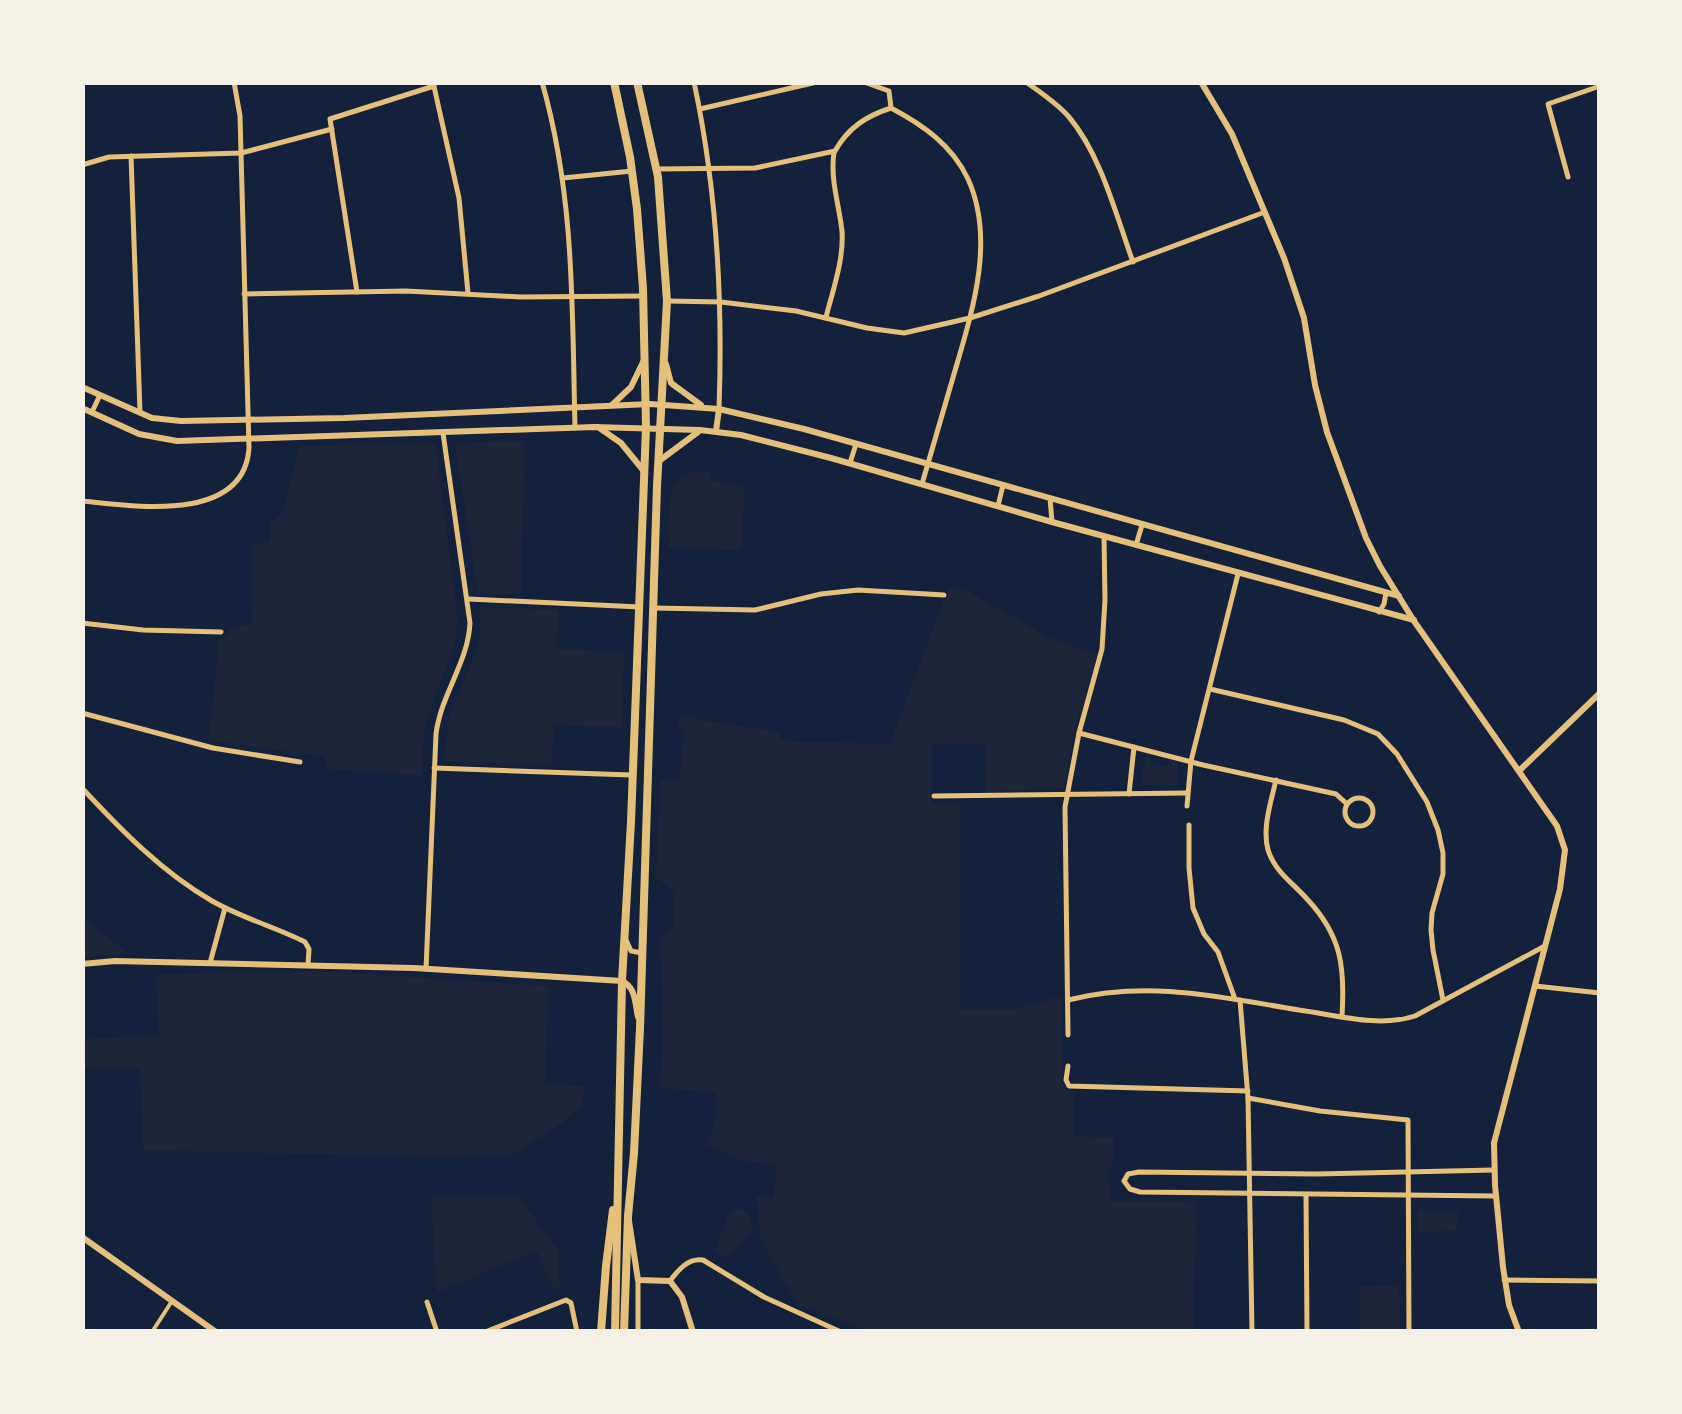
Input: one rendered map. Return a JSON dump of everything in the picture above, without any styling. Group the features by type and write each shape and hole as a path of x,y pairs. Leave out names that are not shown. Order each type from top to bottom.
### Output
{"main road":[{"path":"614,82 632,171 643,296 646,427 622,982 614,1332"},
{"path":"624,1332 640,1028 667,300 657,169 637,82"},
{"path":"601,1332 618,1176"}],"street":[{"path":"82,501 180,505 215,496 230,487 248,460 242,153 234,82"},
{"path":"542,82 569,224 575,428"},
{"path":"694,82 709,167 721,302 716,431"},
{"path":"700,109 817,82"},
{"path":"864,82 889,91"},
{"path":"890,82 890,108"},
{"path":"1026,82 1059,106 1084,139 1133,262"},
{"path":"1202,82 1223,116 1299,303 1323,418 1348,495 1373,553 1414,620 1546,806 1562,836 1563,874 1496,1137 1494,1170 1504,1280 1518,1332"},
{"path":"357,292 330,119 433,84 459,198 468,293"},
{"path":"1568,178 1548,104 1600,86"},
{"path":"826,316 842,242 833,180 835,151 858,123 890,108 934,135 958,162 974,198 979,234 978,280 970,318 922,484"},
{"path":"82,165 109,157 242,153 332,129"},
{"path":"657,169 755,168 835,151"},
{"path":"131,156 140,412"},
{"path":"563,178 632,171"},
{"path":"667,300 721,302 826,316 898,332 970,318 1265,212"},
{"path":"244,294 643,296"},
{"path":"612,405 631,387 644,359"},
{"path":"665,359 671,384 702,406"},
{"path":"82,386 160,420 180,421 645,404 719,408 1400,597"},
{"path":"92,412 100,395"},
{"path":"598,406 594,416 597,427 621,443 644,472"},
{"path":"82,408 139,434 177,441 597,427 716,431 755,437 1414,620"},
{"path":"659,461 700,430"},
{"path":"426,969 436,734 441,707 468,643 470,623 443,433"},
{"path":"850,463 856,444"},
{"path":"998,506 1003,485"},
{"path":"1050,498 1052,522"},
{"path":"1136,545 1142,525"},
{"path":"1068,1036 1064,876 1067,793 1102,649 1104,536"},
{"path":"1187,806 1191,761 1238,574"},
{"path":"654,608 755,610 821,594 858,590 944,595"},
{"path":"1380,612 1386,593"},
{"path":"468,599 640,608"},
{"path":"82,619 143,630 221,632"},
{"path":"1210,689 1344,720 1378,734 1397,754 1427,802 1443,853 1443,874 1432,914 1443,1000"},
{"path":"1520,770 1600,693"},
{"path":"82,713 213,748 300,762"},
{"path":"1079,733 1336,794 1347,804"},
{"path":"1128,794 1134,748"},
{"path":"434,768 633,775"},
{"path":"1276,780 1267,822 1268,851 1276,868 1308,900 1331,932 1343,970 1342,1016"},
{"path":"82,788 140,848 196,891 225,908 305,942 309,947 308,965"},
{"path":"934,796 1187,793"},
{"path":"1354,798 1364,798 1373,809 1372,818 1361,826 1352,824 1346,817 1347,804 1354,798"},
{"path":"1189,826 1193,908 1238,999 1248,1095 1252,1332"},
{"path":"210,963 225,908"},
{"path":"624,933 630,951 642,953"},
{"path":"1068,1000 1110,991 1176,990 1392,1022 1415,1016 1545,946"},
{"path":"82,964 109,961 308,965 622,982 632,990 640,1028"},
{"path":"1535,986 1600,993"},
{"path":"1068,1066 1069,1086 1248,1095 1320,1110 1408,1120 1409,1332"},
{"path":"1494,1170 1139,1172 1128,1174 1124,1180 1127,1187 1137,1191 1496,1196"},
{"path":"1306,1194 1307,1332"},
{"path":"628,1216 638,1280 638,1332"},
{"path":"82,1237 216,1332"},
{"path":"638,1280 670,1281 688,1263 702,1260 779,1305 841,1332"},
{"path":"1504,1280 1600,1282"},
{"path":"670,1281 682,1297 693,1332"},
{"path":"485,1332 566,1300 574,1310 577,1332"},
{"path":"152,1332 172,1301"},
{"path":"428,1302 436,1332"}],"shaded area":[{"path":"525,441 521,594 478,593 455,443"},
{"path":"435,443 458,621 453,651 425,728 421,775 326,769 325,757 209,740 219,640 231,627 252,625 251,544 270,542 270,524 283,513 300,446"},
{"path":"711,472 710,480 745,488 741,550 669,548 669,507 674,486 686,474"},
{"path":"948,588 964,589 1048,637 1098,655 1077,722 1063,788 986,792 985,744 932,744 932,803 960,804 960,1010 1011,1010 1062,996 1061,1081 1066,1091 1074,1092 1074,1136 1114,1138 1113,1164 1107,1177 1112,1202 1197,1201 1193,1331 867,1331 797,1304 761,1240 756,1196 774,1197 776,1166 741,1160 707,1145 715,1125 716,1093 660,1088 660,939 674,924 674,893 656,877 661,780 679,779 685,730 677,729 681,713 706,721 780,732 781,741 890,744"},
{"path":"480,607 558,610 556,649 624,652 621,727 554,725 552,765 444,761 449,717 479,644"},
{"path":"1147,756 1152,764 1172,767 1172,762 1178,763 1177,786 1143,785"},
{"path":"83,917 127,953 83,957"},
{"path":"315,971 549,986 545,1084 584,1086 583,1105 510,1156 143,1150 140,1068 83,1068 83,1039 158,1035 156,974"},
{"path":"518,1195 557,1249 560,1287 554,1290 537,1251 437,1292 431,1196"},
{"path":"734,1208 747,1212 753,1226 740,1247 723,1257 715,1251"},
{"path":"1418,1211 1458,1211 1457,1230 1418,1233"},
{"path":"1399,1285 1400,1331 1360,1331 1360,1286"}]}
